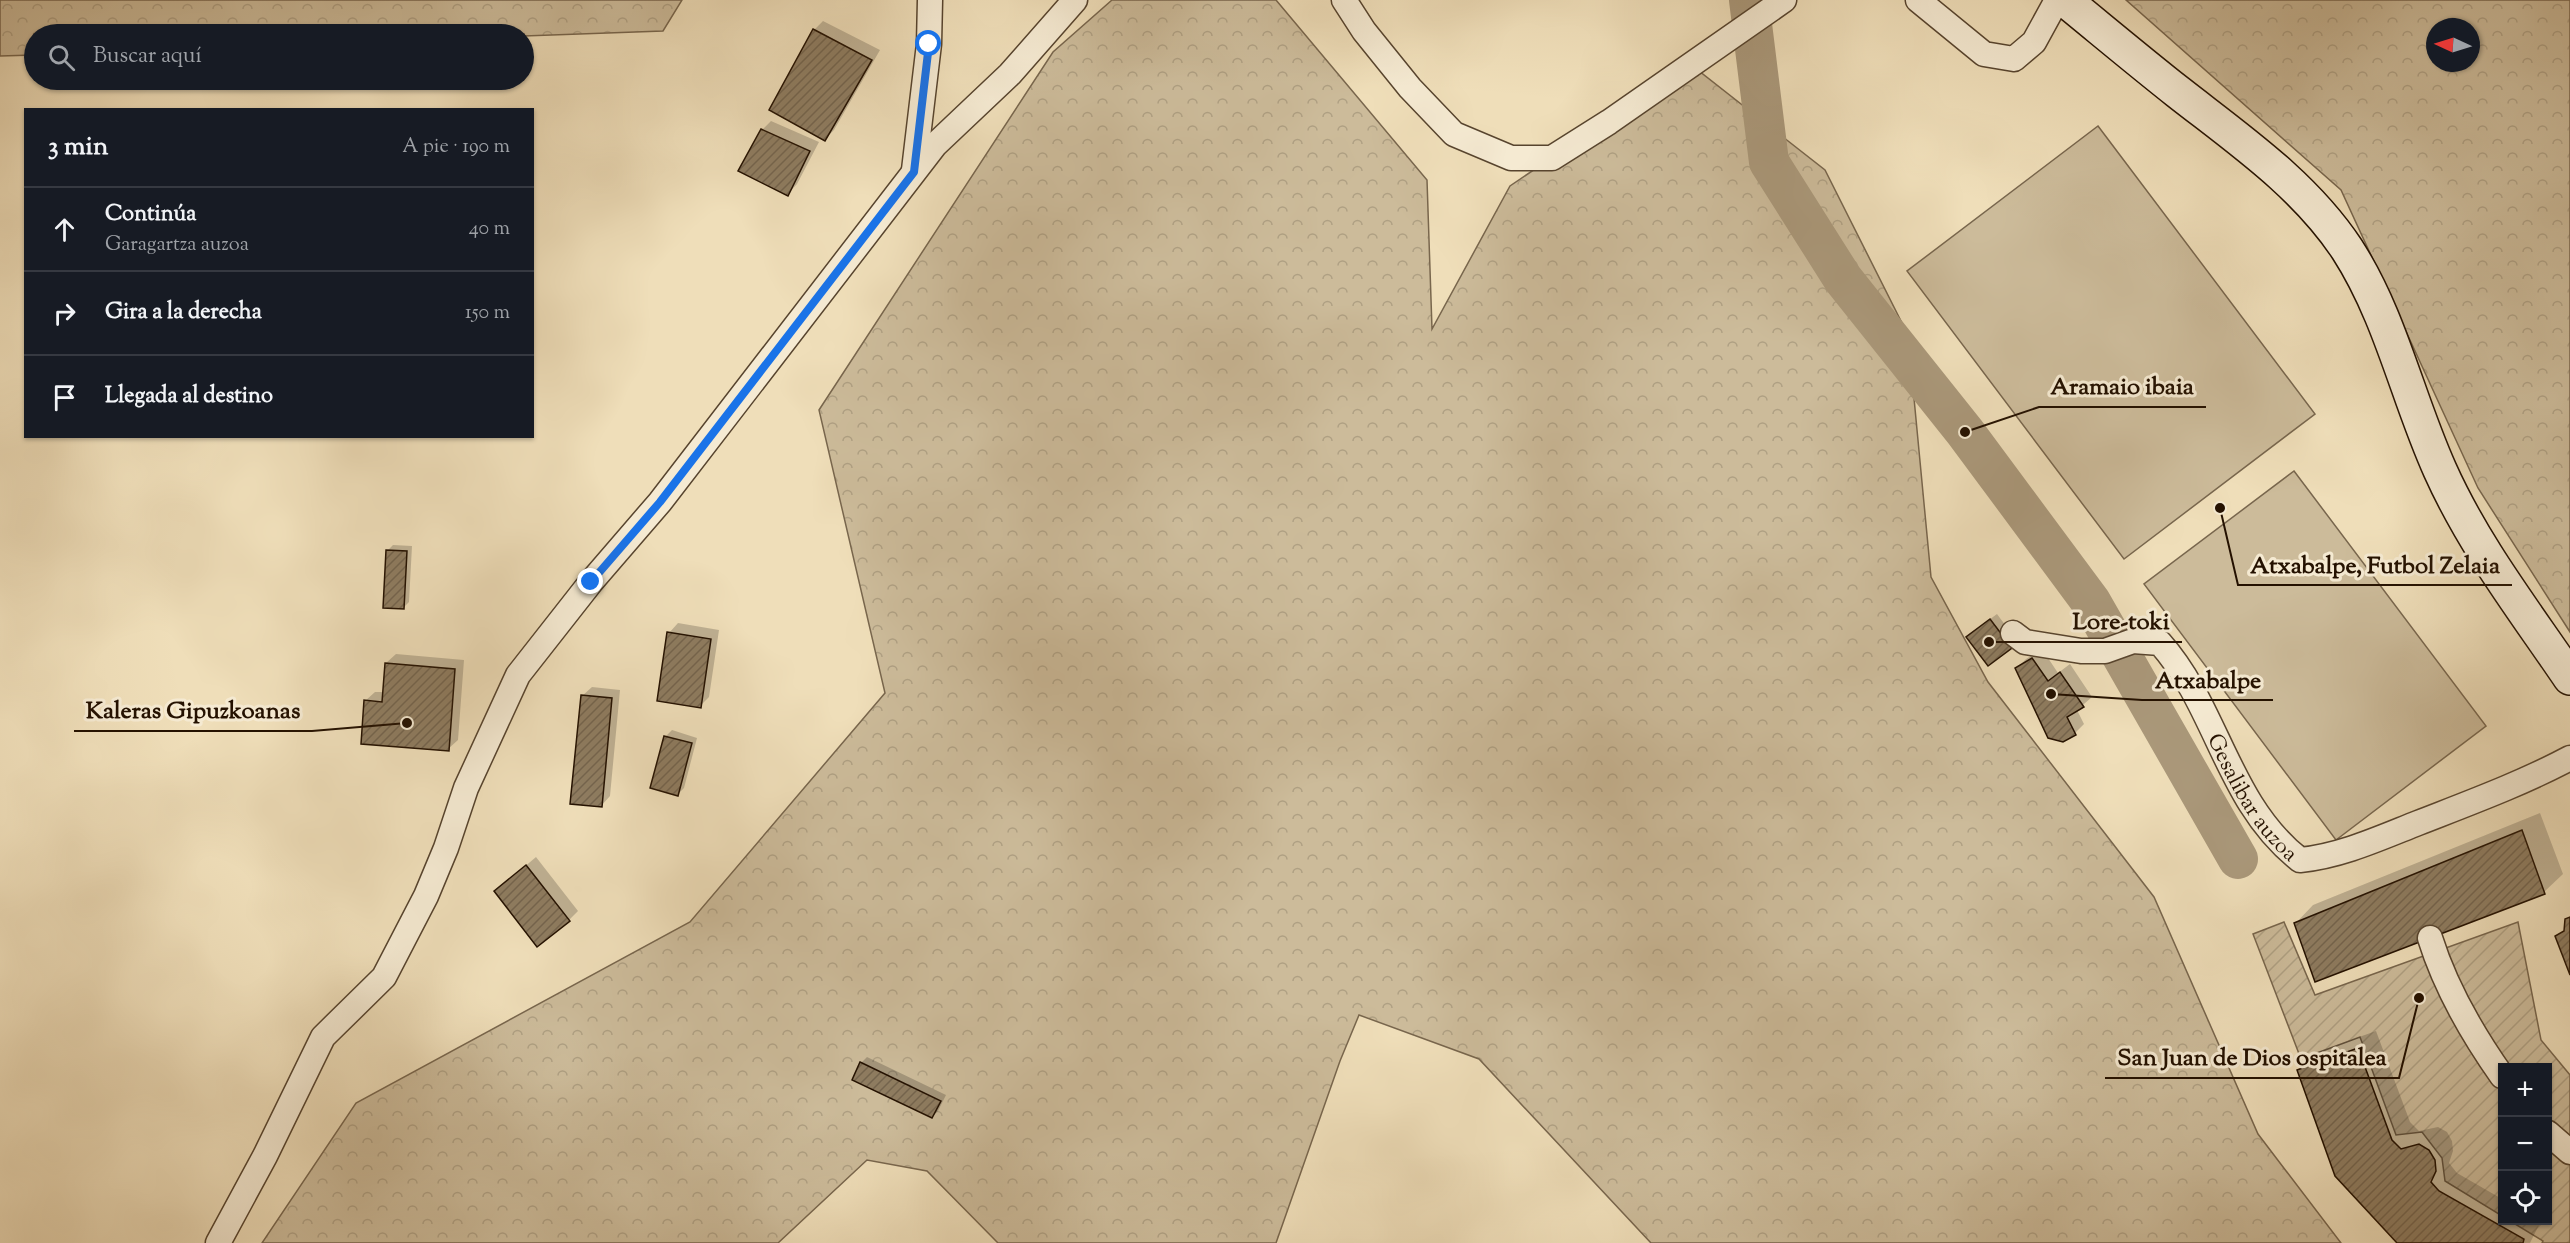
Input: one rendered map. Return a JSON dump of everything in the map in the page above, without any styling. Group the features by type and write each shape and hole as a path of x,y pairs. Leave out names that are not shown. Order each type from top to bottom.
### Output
{"main road":[{"path":"2065,0 2259,154 2318,212 2347,249 2373,297 2408,382 2439,468 2463,520 2494,569 2570,678"}],"street":[{"path":"914,172 929,44 930,0"},
{"path":"218,1243 265,1156 323,1037 384,977 426,896 466,788 518,675 591,582 660,502 934,145 1010,74 1075,0"},
{"path":"1344,0 1364,31 1410,88 1454,134 1511,158 1552,158 1609,122 1780,3"},
{"path":"1918,0 1984,54 2014,59 2034,42 2057,0"},
{"name":"Gesalibar auzoa","path":"2013,633 2025,642 2081,651 2105,651 2133,641 2160,643 2176,662 2195,692 2234,778 2286,849 2300,860 2352,849 2534,778 2570,758"},
{"path":"2430,938 2438,964 2486,1053 2498,1070"},
{"path":"2552,1137 2570,1152"}],"green space":[{"path":"0,0 682,0 663,31 534,36 534,24 24,24 24,55 0,56"},
{"path":"1112,0 1276,0 1427,180 1432,329 1510,186 1690,64 1825,170 1908,335 1931,577 1988,682 2154,897 2258,1134 2341,1243 1651,1243 1479,1059 1359,1015 1340,1061 1276,1243 998,1243 927,1171 867,1160 778,1243 262,1243 356,1103 690,922 885,693 819,410 1053,52"},
{"path":"2126,0 2570,0 2570,632 2478,488 2341,190"},
{"path":"2098,126 2315,414 2124,559 1907,271"},
{"path":"2294,471 2486,726 2336,840 2144,584"},
{"path":"2284,922 2315,995 2518,922 2541,1040 2570,1075 2570,1243 2542,1243 2543,1241 2517,1225 2552,1225 2552,1063 2498,1063 2498,1214 2445,1181 2442,1158 2422,1132 2396,1135 2360,1037 2301,1059 2253,934"}],"building":[{"path":"813,29 872,60 825,141 769,110"},
{"path":"761,129 810,151 788,196 738,171"},
{"path":"386,550 407,551 404,609 383,608"},
{"path":"1990,619 2012,648 1988,666 1966,637"},
{"path":"667,632 711,639 701,708 657,701"},
{"path":"2032,658 2048,681 2060,672 2084,707 2067,717 2076,735 2063,742 2048,738 2015,668"},
{"path":"385,663 455,669 449,751 361,744 364,700 382,702"},
{"path":"581,695 612,698 602,807 570,804"},
{"path":"664,736 692,743 678,796 650,788"},
{"path":"2522,830 2545,894 2315,982 2294,923"},
{"path":"526,865 570,921 537,947 494,891"},
{"path":"2570,917 2570,975 2555,936 2564,931 2565,919"},
{"path":"2358,1048 2392,1140 2401,1149 2419,1144 2429,1150 2435,1160 2436,1171 2431,1182 2439,1191 2524,1239 2523,1243 2397,1243 2335,1176 2297,1070"},
{"path":"860,1062 941,1101 932,1118 852,1080"}],"waterway":[{"path":"1749,0 1769,162 1843,279 1965,432 2091,602 2238,859"}],"place":[{"name":"Aramaio ibaia","path":"1965,432"},
{"name":"Atxabalpe, Futbol Zelaia","path":"2220,508"},
{"name":"Lore-toki","path":"1989,642"},
{"name":"Atxabalpe","path":"2051,694"},
{"name":"Kaleras Gipuzkoanas","path":"407,723"},
{"name":"San Juan de Dios ospitalea","path":"2419,998"}],"route":[{"path":"591,582 660,502 914,172 919,146 929,44"}]}
